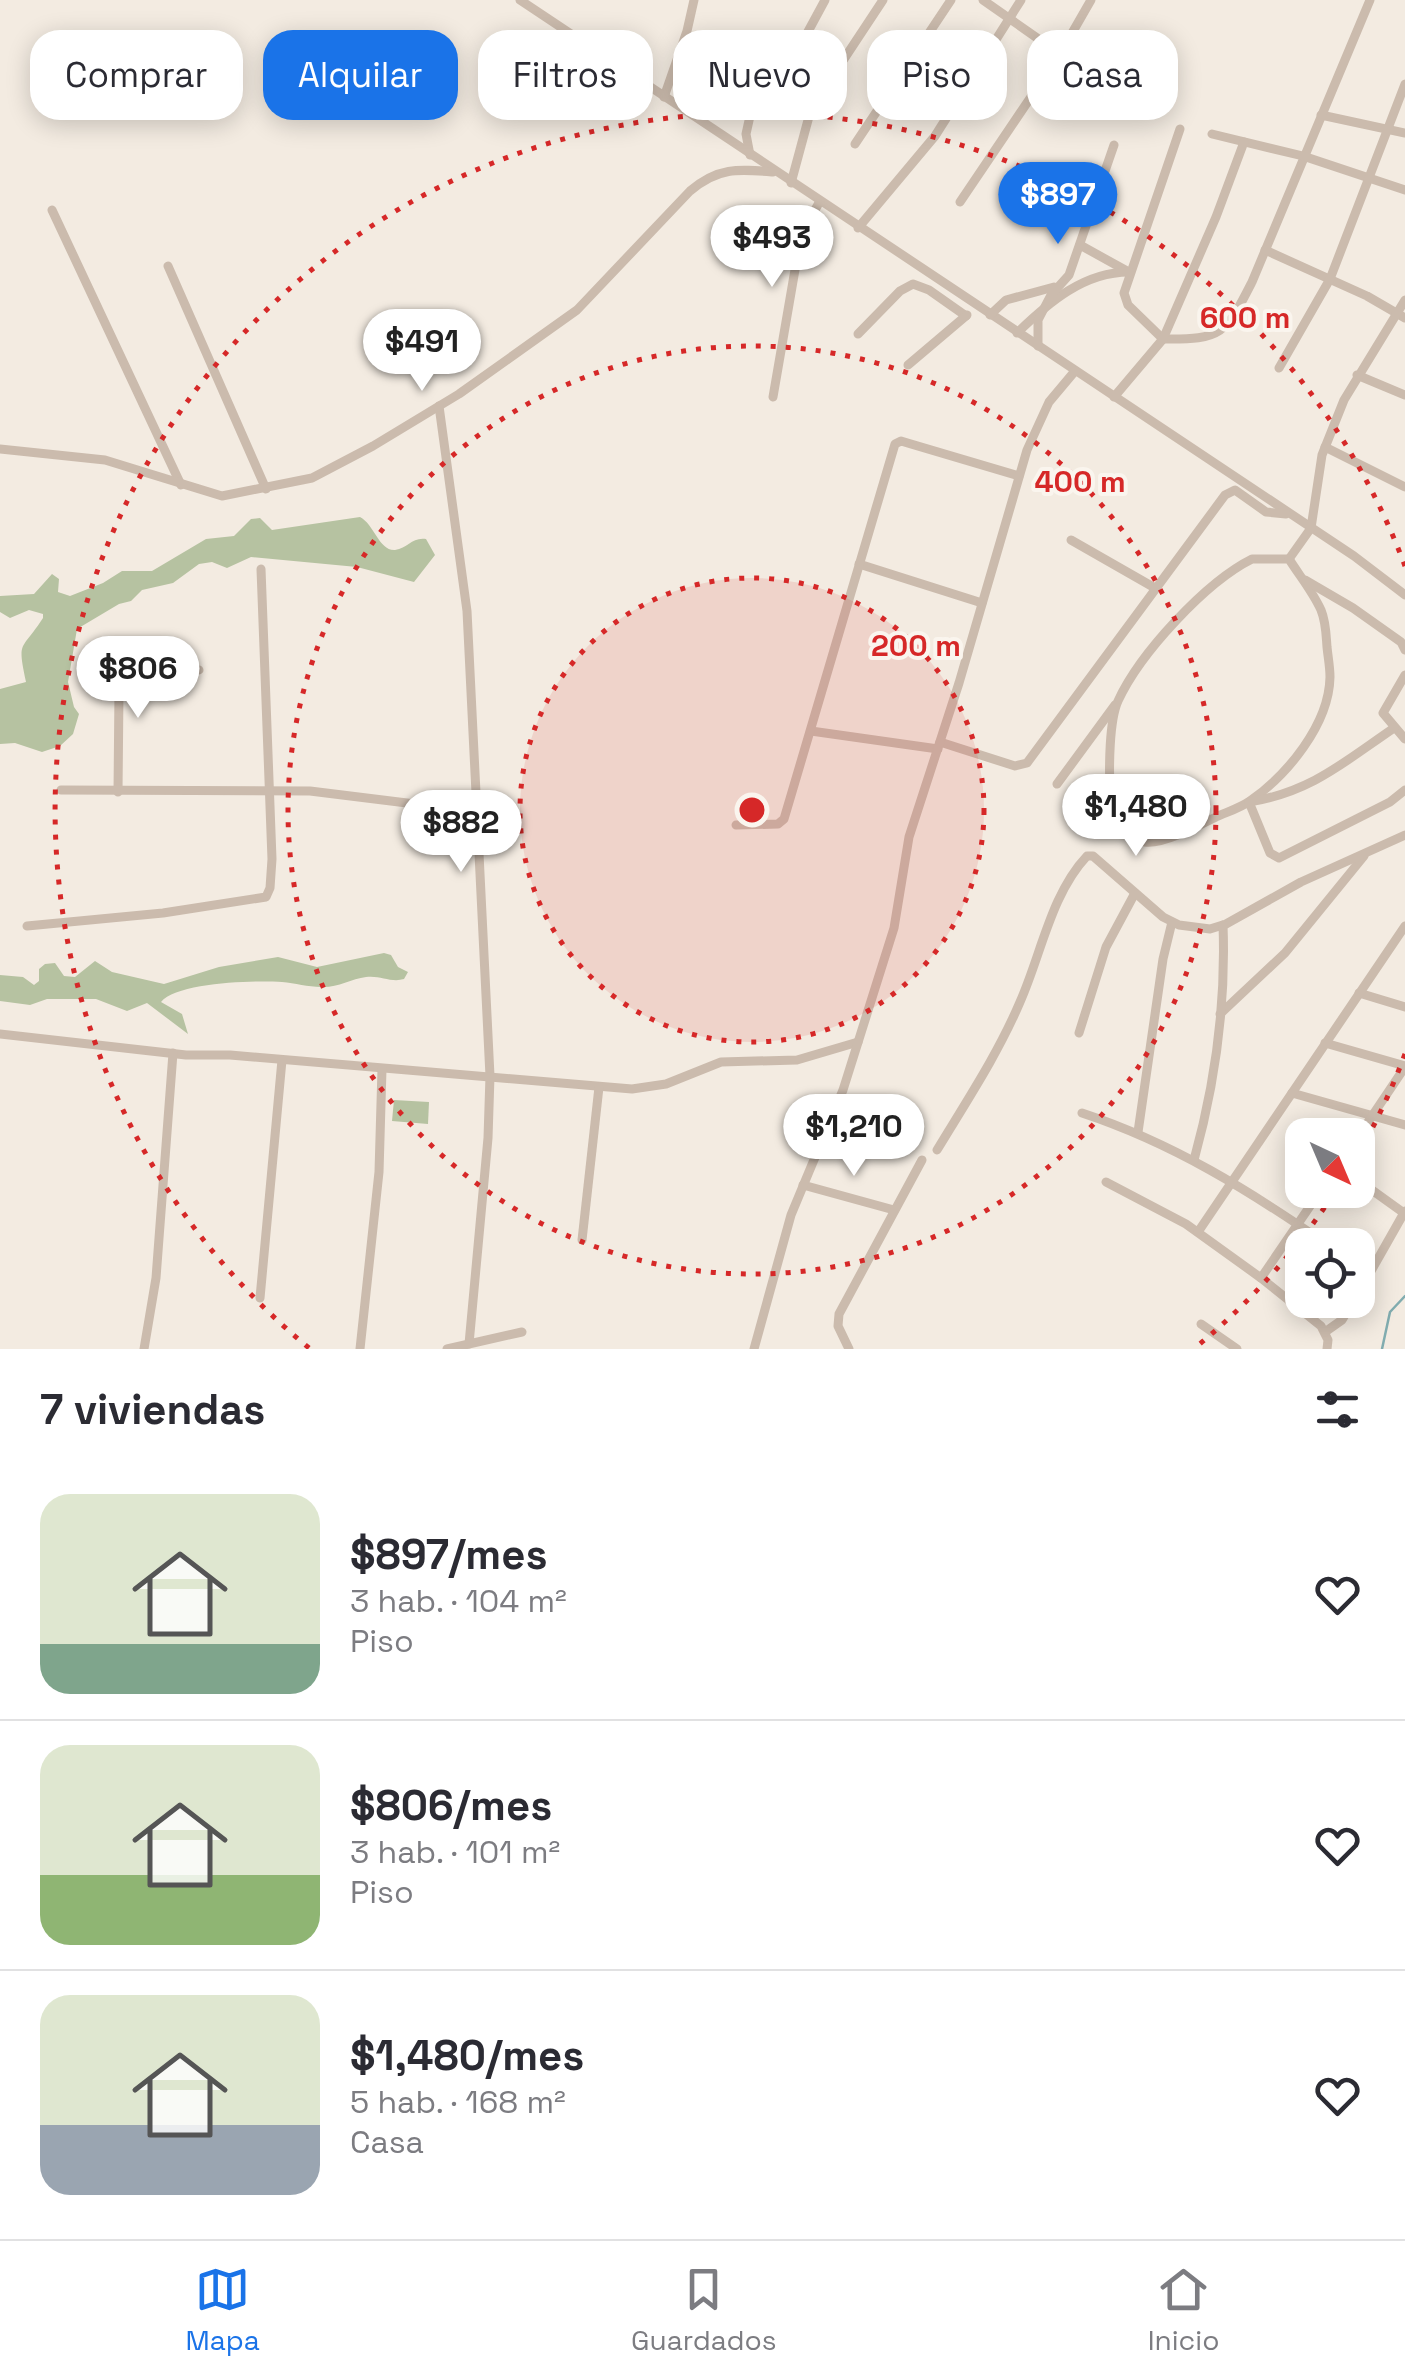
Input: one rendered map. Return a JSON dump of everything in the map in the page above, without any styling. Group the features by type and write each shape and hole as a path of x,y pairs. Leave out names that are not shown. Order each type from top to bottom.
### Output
{"street":[{"path":"520,0 1311,528 1405,595"},
{"path":"664,97 694,0"},
{"path":"750,156 746,134 750,116 784,76 825,0"},
{"path":"791,183 811,109 883,0"},
{"path":"855,144 951,0"},
{"path":"983,0 1027,31"},
{"path":"858,228 934,136 1021,0"},
{"path":"1074,30 1091,0"},
{"path":"1180,129 1124,299 1164,339 1212,336 1223,330 1239,308 1370,0"},
{"path":"1279,368 1330,279 1405,84"},
{"path":"960,202 1027,103"},
{"path":"1321,114 1405,133"},
{"path":"1212,134 1304,156 1405,190"},
{"path":"1114,397 1164,339 1244,142"},
{"path":"1038,346 1036,328 1050,295 1064,283 1114,145"},
{"path":"0,450 105,460 222,496 266,489 326,472 439,406 535,343 587,303 674,208 709,176 739,170 776,173"},
{"path":"773,397 802,235 820,201"},
{"path":"52,210 181,484"},
{"path":"1080,245 1130,272"},
{"path":"1265,250 1401,315"},
{"path":"168,266 266,489"},
{"path":"990,315 1006,300 1064,283 1130,272"},
{"path":"1017,333 1080,282"},
{"path":"858,334 913,284 930,290 966,316"},
{"path":"1289,558 1311,528 1325,446 1357,374 1401,315 1405,300"},
{"path":"908,365 978,306"},
{"path":"754,1349 783,1240 826,1136 894,928 902,860 1032,435 1049,402 1075,371"},
{"path":"1357,374 1405,395"},
{"path":"439,406 467,611 490,1076 469,1344"},
{"path":"736,825 778,824 784,820 898,442 1019,476"},
{"path":"1325,446 1405,487"},
{"path":"811,731 939,745 1016,766 1027,764 1228,492 1234,490 1266,512 1288,514"},
{"path":"1071,540 1155,588"},
{"path":"1117,703 1109,770 1110,803 1116,822 1129,835 1148,843 1185,832 1248,802 1305,745 1330,679 1320,606 1289,558"},
{"path":"1057,784 1166,633 1209,588 1252,559 1289,558"},
{"path":"859,564 982,603"},
{"path":"27,926 163,914 263,899 271,880 261,569"},
{"path":"1300,577 1353,608 1400,642 1405,650"},
{"path":"112,658 117,672 118,792"},
{"path":"117,672 199,670"},
{"path":"1405,675 1383,714 1405,739"},
{"path":"1248,802 1280,797 1312,784 1394,728"},
{"path":"61,790 330,792 478,808"},
{"path":"1248,802 1270,853 1280,858 1390,802 1405,790"},
{"path":"937,1150 1006,1033 1056,908 1079,865 1091,855 1172,922 1204,929 1224,926 1300,882 1405,835"},
{"path":"1220,1014 1284,953 1366,854"},
{"path":"1079,1033 1112,931 1135,894"},
{"path":"1138,1132 1172,922"},
{"path":"1194,1160 1208,1101 1220,1014 1224,926"},
{"path":"1198,1232 1405,926"},
{"path":"1393,943 1405,946"},
{"path":"1358,993 1405,1006"},
{"path":"0,1034 173,1053 646,1088 711,1064 797,1060 858,1042"},
{"path":"1326,1043 1405,1066 1372,1116"},
{"path":"144,1349 156,1278 173,1053"},
{"path":"260,1298 282,1060"},
{"path":"360,1349 378,1172 382,1069"},
{"path":"582,1240 600,1087"},
{"path":"1292,1093 1405,1125"},
{"path":"1082,1113 1138,1132 1194,1160 1232,1180 1304,1228"},
{"path":"849,1349 838,1326 839,1314 922,1160"},
{"path":"1106,1182 1198,1232 1261,1278 1325,1332 1327,1349"},
{"path":"803,1185 894,1210"},
{"path":"1375,1192 1404,1212 1375,1263"},
{"path":"1261,1278 1309,1208"},
{"path":"1325,1332 1343,1318"},
{"path":"1201,1324 1235,1348"},
{"path":"447,1349 522,1332"}],"green space":[{"path":"360,517 389,549 426,539 435,555 414,582 357,567 251,557 227,568 212,562 199,564 173,583 142,590 131,601 77,629 68,682 79,714 73,734 60,746 42,752 15,743 0,744 0,689 26,682 23,647 43,614 29,610 10,618 0,612 0,596 34,594 52,574 59,579 58,592 70,596 122,571 152,571 206,539 234,536 251,519 260,518 272,530"},
{"path":"384,953 408,972 404,979 366,977 327,987 237,982 199,986 170,995 161,1002 182,1014 188,1034 147,1003 127,1011 96,999 47,999 30,1005 0,1001 0,975 23,977 34,985 45,964 55,963 64,976 75,977 95,961 112,972 164,984 219,967 278,957 317,967"},
{"path":"394,1100 429,1102 428,1124 392,1121"}],"waterway":[{"path":"1382,1349 1390,1312 1405,1296"}]}
